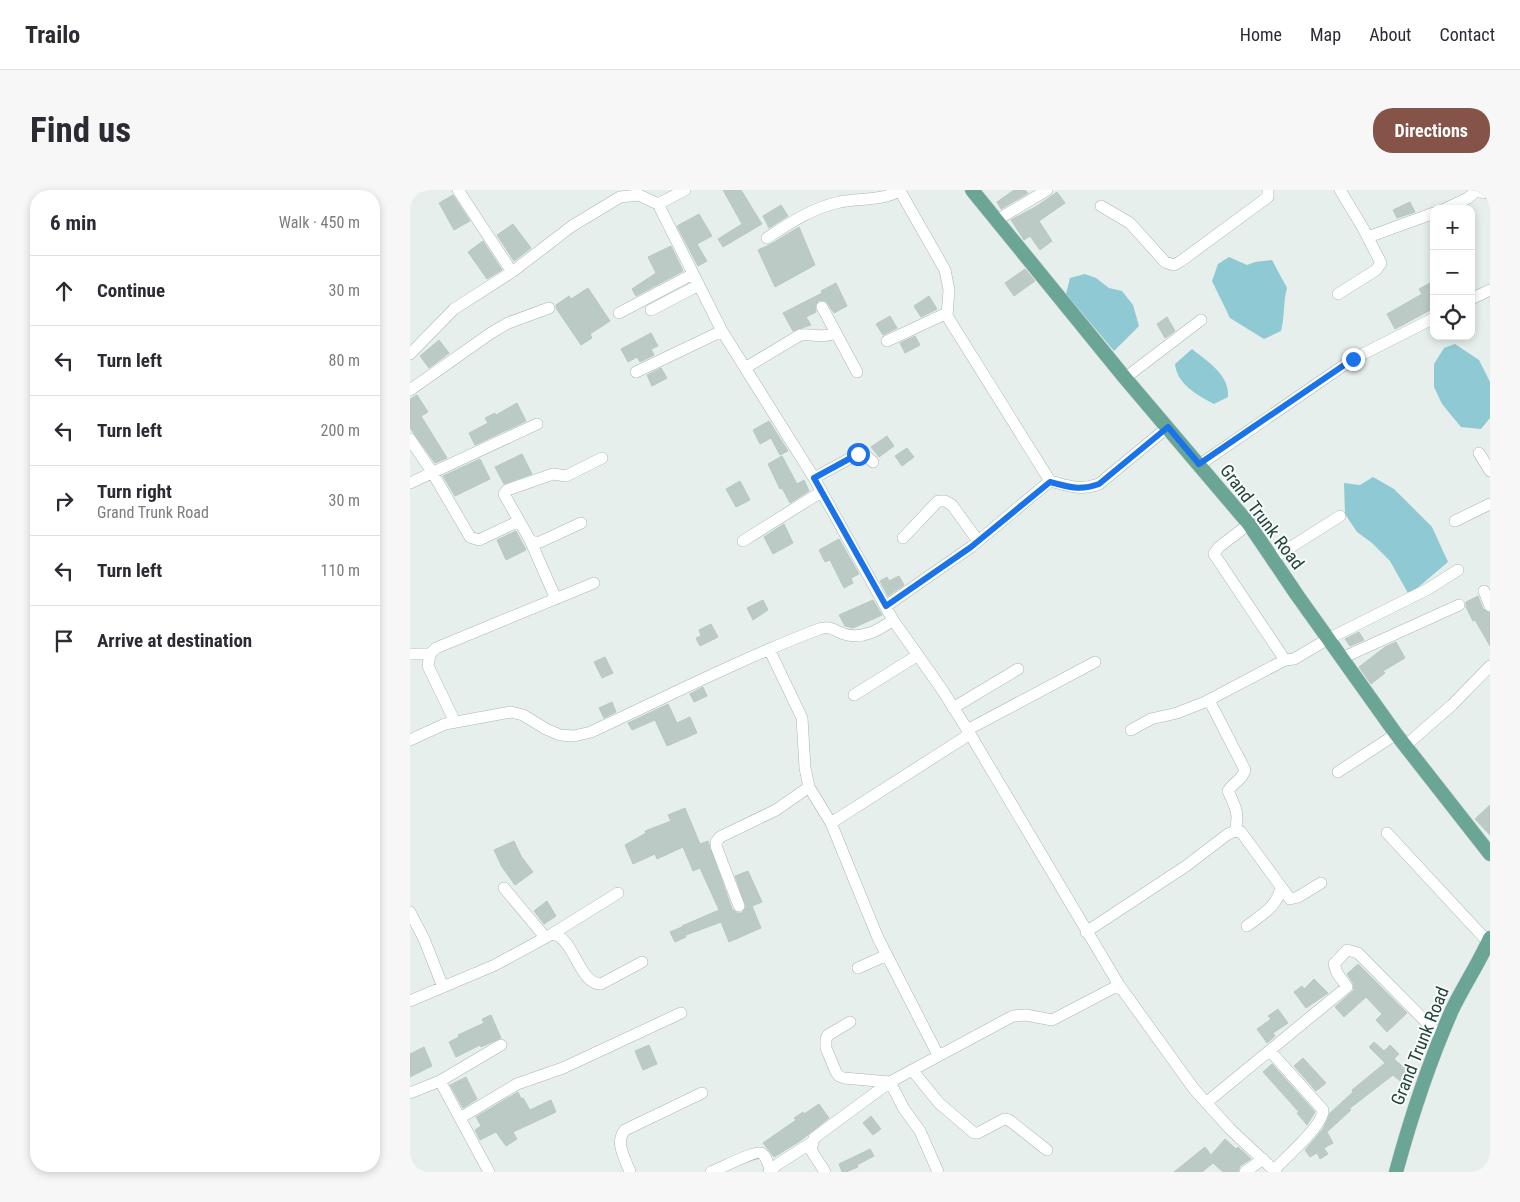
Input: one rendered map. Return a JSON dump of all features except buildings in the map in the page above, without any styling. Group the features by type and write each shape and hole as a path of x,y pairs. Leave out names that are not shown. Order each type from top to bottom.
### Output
{"main road":[{"name":"Grand Trunk Road","path":"972,190 1125,378 1249,524 1396,734 1490,854"},
{"name":"Grand Trunk Road","path":"1396,1172 1440,1037 1489,940"}],"street":[{"path":"458,190 512,272"},
{"path":"658,204 685,190"},
{"path":"767,238 800,217 822,207 842,202 875,200 901,190 945,270 949,290 947,316 1050,482 1075,488 1087,488 1099,484 1168,427"},
{"path":"996,220 1047,190"},
{"path":"1101,206 1130,223 1165,262 1174,265 1268,197 1268,190"},
{"path":"1338,294 1379,267 1381,263 1340,190"},
{"path":"1453,205 1468,198 1476,190 1490,193"},
{"path":"410,354 454,309 512,272 616,194 639,195 658,204 722,331 814,478 893,620 968,732 1119,985 1194,1089 1230,1129 1275,1171 1317,1125 1324,1114 1323,1110 1270,1052"},
{"path":"1368,237 1430,214"},
{"path":"619,313 693,274"},
{"path":"651,310 699,285"},
{"path":"1475,297 1490,290"},
{"path":"822,307 857,372"},
{"path":"410,390 491,332 508,323 549,308"},
{"path":"887,341 947,312"},
{"path":"1125,378 1201,320"},
{"path":"1199,464 1353,359 1430,320"},
{"path":"636,372 722,331"},
{"path":"745,368 800,335 827,337 835,333"},
{"path":"410,482 537,424"},
{"path":"410,439 432,472 470,537 479,540 519,521"},
{"path":"1479,453 1490,471"},
{"path":"814,478 858,454 863,454 873,462"},
{"path":"556,599 530,540 505,495 507,490 553,474 566,476 602,458"},
{"path":"886,606 978,541 1050,482"},
{"path":"743,541 821,492"},
{"path":"903,538 931,507 938,501 946,500 952,505 978,541"},
{"path":"1455,521 1490,504"},
{"path":"1272,559 1340,516"},
{"path":"530,540 536,543 540,542 581,523"},
{"path":"1249,524 1219,547 1214,554 1285,660"},
{"path":"1131,730 1151,719 1177,713 1209,700 1285,660 1294,660 1328,639 1412,597 1458,570"},
{"path":"455,722 428,666 430,654 436,648 594,583"},
{"path":"1484,591 1490,606"},
{"path":"1342,658 1459,605"},
{"path":"410,740 445,724 511,712 523,715 560,735 574,736 591,732 769,649 822,628 833,628 843,634 854,636 874,632 893,620"},
{"path":"769,649 802,718 809,786 831,823 878,938 938,1055"},
{"path":"410,654 430,654"},
{"path":"854,695 918,655"},
{"path":"831,823 968,732 1095,662"},
{"path":"1405,746 1452,704 1490,666"},
{"path":"953,708 1018,669"},
{"path":"1209,700 1245,770 1243,777 1228,791 1237,814 1238,820 1235,831"},
{"path":"1338,772 1396,734"},
{"path":"739,906 716,842 730,832 776,810 809,786"},
{"path":"1086,932 1235,831 1241,832 1290,899 1298,897 1321,883"},
{"path":"1387,833 1489,940"},
{"path":"504,888 549,935 561,937 590,980 597,984 601,984 642,962"},
{"path":"1246,926 1272,908 1279,897 1281,888"},
{"path":"410,1001 495,965 618,894"},
{"path":"410,912 424,939 443,987"},
{"path":"1207,1102 1347,987 1337,973 1334,964 1347,950 1358,953 1440,1037"},
{"path":"858,968 887,955"},
{"path":"711,1172 755,1152 763,1154 770,1171 811,1143 814,1138 890,1082 938,1055 1013,1016 1026,1015 1052,1020 1119,985"},
{"path":"460,1118 517,1084 564,1068 681,1013"},
{"path":"850,1022 828,1035 826,1039 826,1048 836,1072 844,1078 890,1082"},
{"path":"410,1079 413,1091 440,1081 501,1045"},
{"path":"912,1070 939,1103 974,1134 1001,1120 1009,1120 1047,1150"},
{"path":"440,1081 489,1172"},
{"path":"890,1082 904,1109 920,1131 938,1172"},
{"path":"630,1172 620,1145 621,1134 625,1130 702,1093"},
{"path":"811,1143 811,1150 825,1172"},
{"path":"1245,1172 1263,1159"}],"water":[{"path":"1229,257 1247,265 1272,260 1287,288 1281,331 1264,339 1230,318 1212,281 1218,264"},
{"path":"1085,274 1096,278 1109,288 1122,291 1133,305 1139,326 1114,351 1066,294 1070,278"},
{"path":"1455,344 1479,360 1490,382 1490,418 1481,429 1461,427 1442,404 1434,387 1434,364 1444,348"},
{"path":"1192,349 1211,364 1221,375 1228,389 1228,397 1214,404 1195,393 1184,383 1175,364"},
{"path":"1373,477 1394,489 1432,527 1448,562 1409,595 1390,561 1372,543 1357,532 1345,514 1344,483 1360,485"}],"route":[{"path":"858,454 814,478 886,606 971,547 1050,482 1075,488 1087,488 1099,484 1168,427 1199,464 1353,359"}]}
